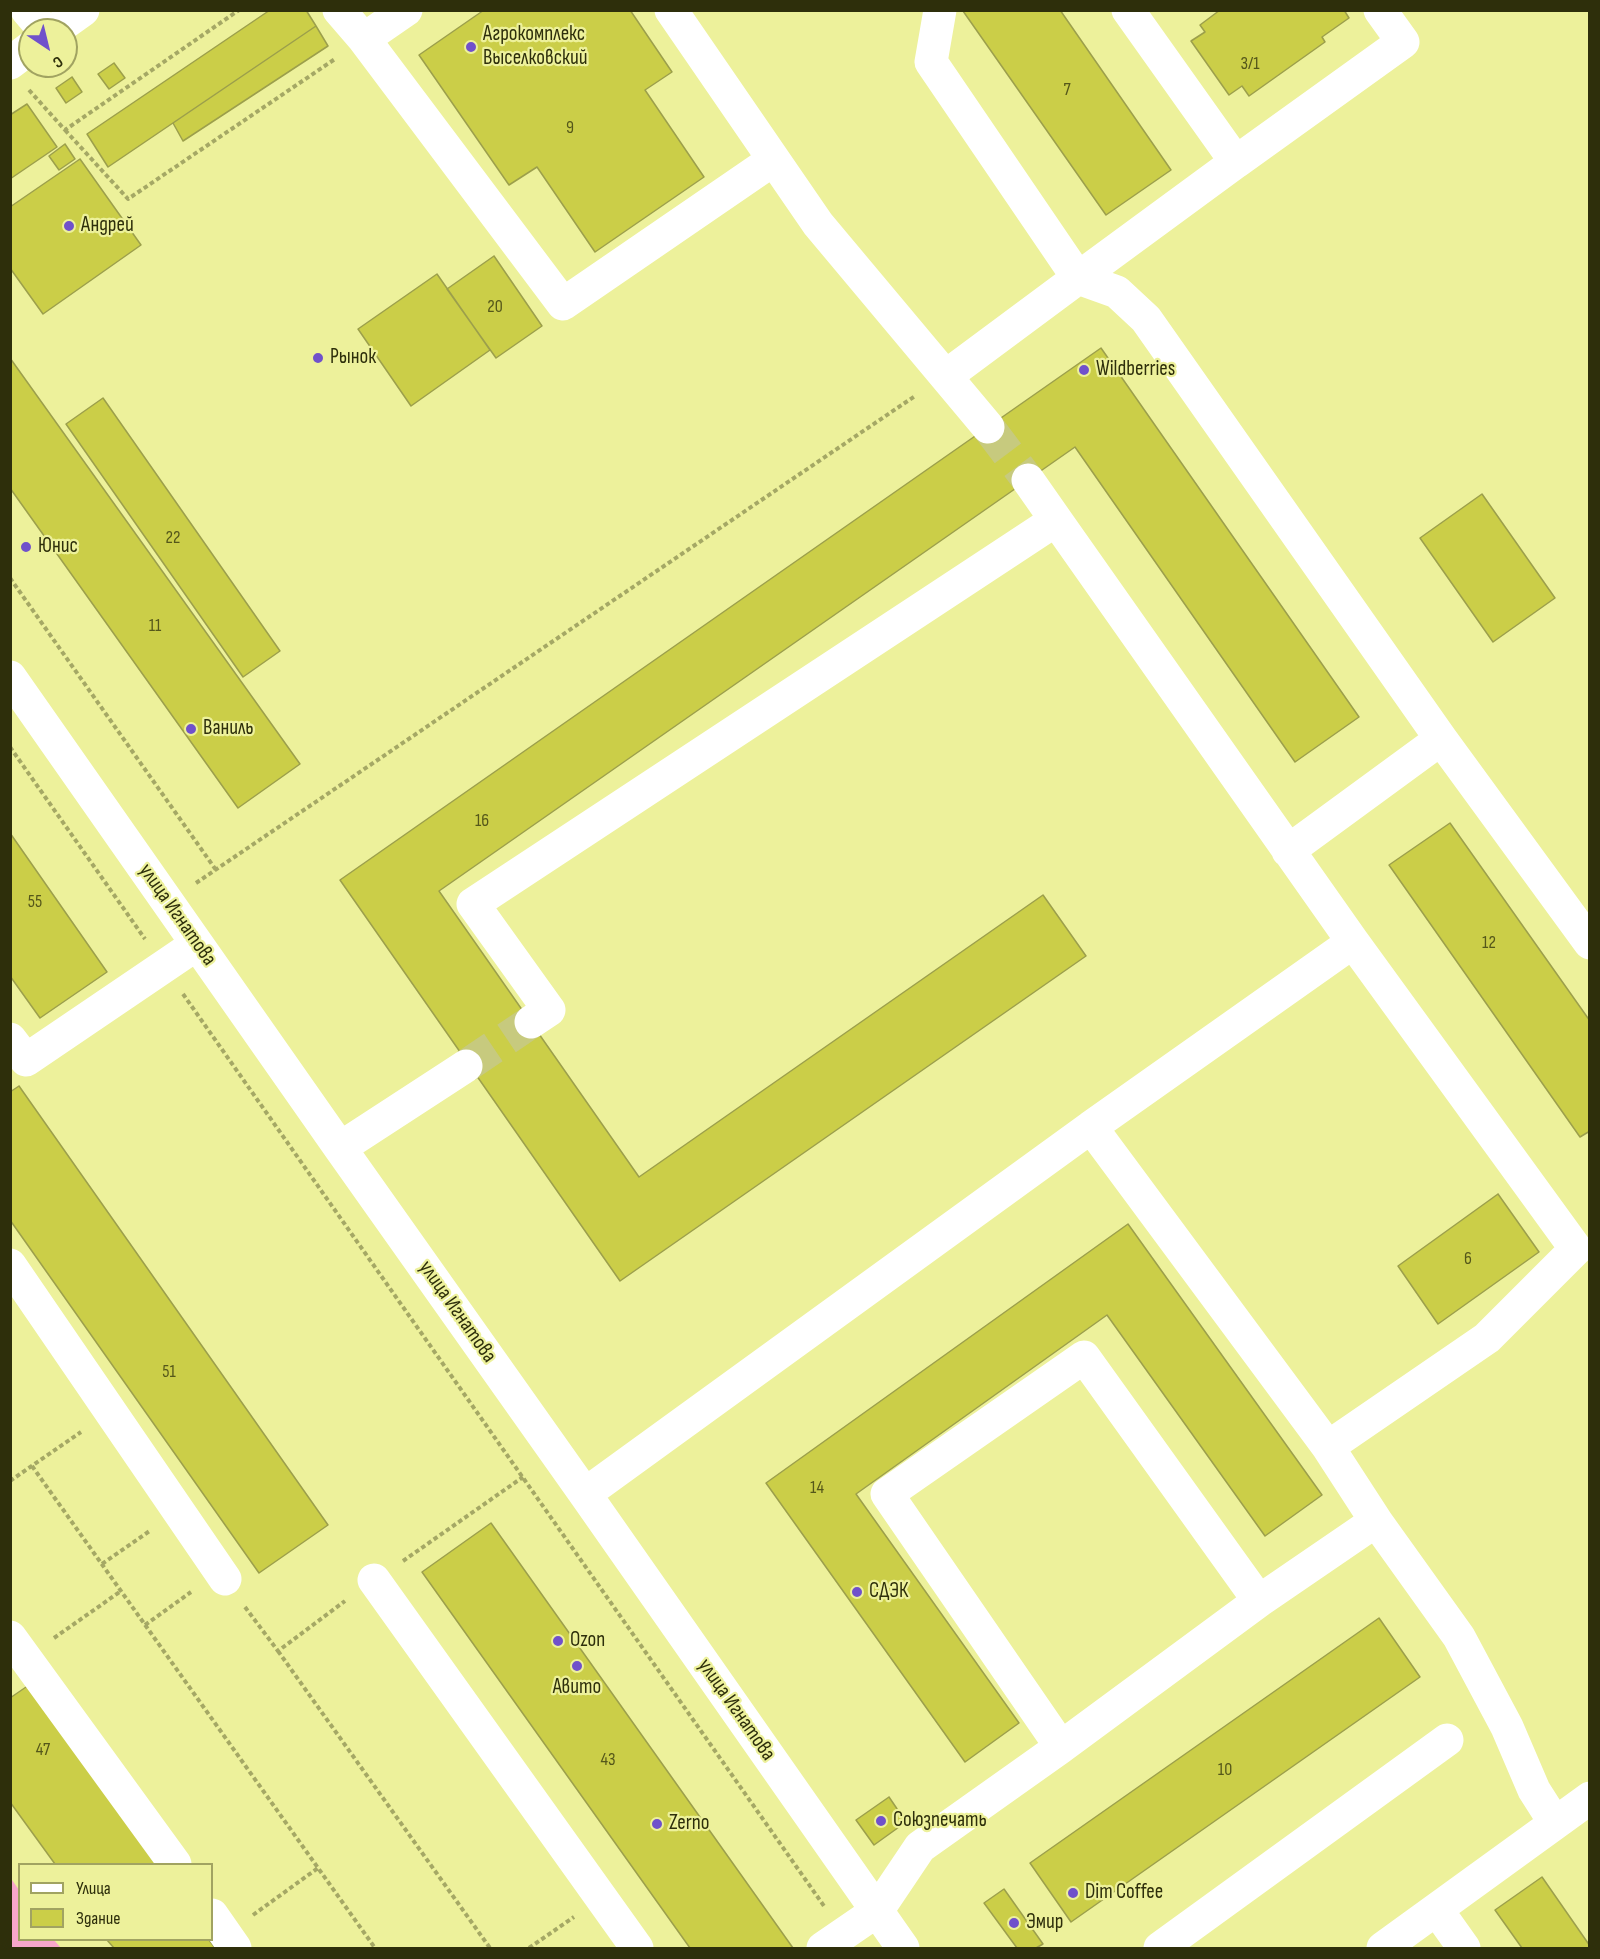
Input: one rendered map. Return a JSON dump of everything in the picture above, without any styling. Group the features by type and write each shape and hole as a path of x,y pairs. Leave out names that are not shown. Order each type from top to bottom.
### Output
{"street":[{"path":"339,10 364,39 563,304 773,160"},
{"path":"364,39 406,10"},
{"path":"671,10 818,224 988,427"},
{"path":"940,10 931,62 1078,278 1117,292 1146,319 1441,739 1590,943"},
{"path":"1128,10 1236,162"},
{"path":"946,376 1403,42 1380,10"},
{"path":"1028,480 1353,942 1583,1238 1487,1338 1328,1447"},
{"path":"531,1022 549,1010 473,904 1056,520"},
{"name":"улица Игнатова","path":"10,677 903,1948"},
{"path":"1288,851 1441,739"},
{"path":"585,1494 1091,1127 1353,942"},
{"path":"16,1056 165,967 197,944"},
{"path":"340,1148 465,1066"},
{"path":"1091,1127 1328,1447 1376,1521 1459,1637 1507,1727 1534,1791 1555,1823"},
{"path":"10,1265 222,1576"},
{"path":"1061,1747 887,1494 1084,1357 1259,1601"},
{"path":"833,1941 877,1911 920,1847 1061,1747 1259,1601 1376,1521"},
{"path":"374,1580 637,1948"},
{"path":"18,1647 174,1863"},
{"path":"1160,1948 1447,1740"},
{"path":"1383,1948 1590,1798"},
{"path":"1437,1910 1464,1948"}],"path":[{"path":"64,130 239,10"},
{"path":"16,73 128,200 364,39"},
{"path":"137,928 168,903 216,870 946,376"},
{"path":"10,578 216,870"},
{"path":"10,747 523,1477 833,1941"},
{"path":"10,1481 110,1412"},
{"path":"32,1466 375,1948"},
{"path":"374,1580 523,1477"},
{"path":"102,1564 178,1511"},
{"path":"145,1624 222,1576 490,1948"},
{"path":"18,1647 121,1591"},
{"path":"278,1651 315,1623"},
{"path":"224,1933 318,1868"},
{"path":"529,1948 601,1898"}],"shaded area":[{"path":"10,1877 18,1889 18,1941 55,1941 61,1948 11,1948"}],"building":[{"path":"270,10 306,10 316,26 108,167 87,134"},
{"path":"484,10 630,10 672,72 645,90 704,177 595,252 537,167 509,185 419,55"},
{"path":"1060,10 1171,170 1106,215 963,11"},
{"path":"1220,10 1344,10 1349,18 1322,37 1325,42 1249,96 1242,86 1229,95 1191,41 1205,32 1200,25"},
{"path":"316,26 328,46 183,141 173,123"},
{"path":"114,63 125,78 109,89 98,74"},
{"path":"73,78 82,92 66,103 56,88"},
{"path":"27,104 57,147 10,179 10,115"},
{"path":"65,144 75,159 59,170 49,156"},
{"name":"Андрей","path":"80,159 141,245 43,314 10,268 10,207"},
{"path":"494,256 542,326 496,358 447,289"},
{"path":"437,274 490,350 411,406 358,329"},
{"path":"1101,348 1359,717 1295,762 1075,447 439,891 639,1177 1043,895 1086,956 620,1281 340,880"},
{"path":"10,358 300,764 238,808 10,488"},
{"path":"103,398 280,651 243,677 66,424"},
{"path":"1482,494 1555,598 1493,642 1420,538"},
{"path":"1450,823 1590,1021 1590,1131 1580,1137 1389,865"},
{"path":"10,833 107,972 40,1018 10,976"},
{"path":"19,1086 328,1525 259,1573 10,1220 10,1092"},
{"path":"1498,1194 1539,1252 1438,1324 1398,1266"},
{"path":"1128,1224 1322,1495 1265,1536 1107,1315 856,1494 1019,1723 965,1762 766,1483"},
{"path":"491,1523 793,1948 690,1948 422,1572"},
{"path":"1379,1618 1420,1677 1071,1922 1030,1863"},
{"path":"29,1685 155,1863 54,1863 10,1802 10,1698"},
{"name":"Союзпечать","path":"889,1797 906,1822 874,1845 856,1820"},
{"path":"1542,1877 1590,1948 1522,1948 1495,1910"},
{"name":"Эмир","path":"1004,1889 1043,1944 1036,1948 1017,1948 984,1903"},
{"path":"108,1941 210,1941 215,1948 114,1948"}],"tunnel":[{"path":"988,427 1028,480"},
{"path":"466,1066 531,1022"}],"place":[{"name":"Агрокомплекс Выселковский","path":"471,47"},
{"name":"Андрей","path":"69,226"},
{"name":"Рынок","path":"318,358"},
{"name":"Wildberries","path":"1084,370"},
{"name":"Юнис","path":"26,547"},
{"name":"Ваниль","path":"191,729"},
{"name":"СДЭК","path":"857,1592"},
{"name":"Ozon","path":"558,1641"},
{"name":"Авито","path":"577,1666"},
{"name":"Союзпечать","path":"881,1821"},
{"name":"Zerno","path":"657,1824"},
{"name":"Dim Coffee","path":"1073,1893"},
{"name":"Эмир","path":"1014,1923"}]}
